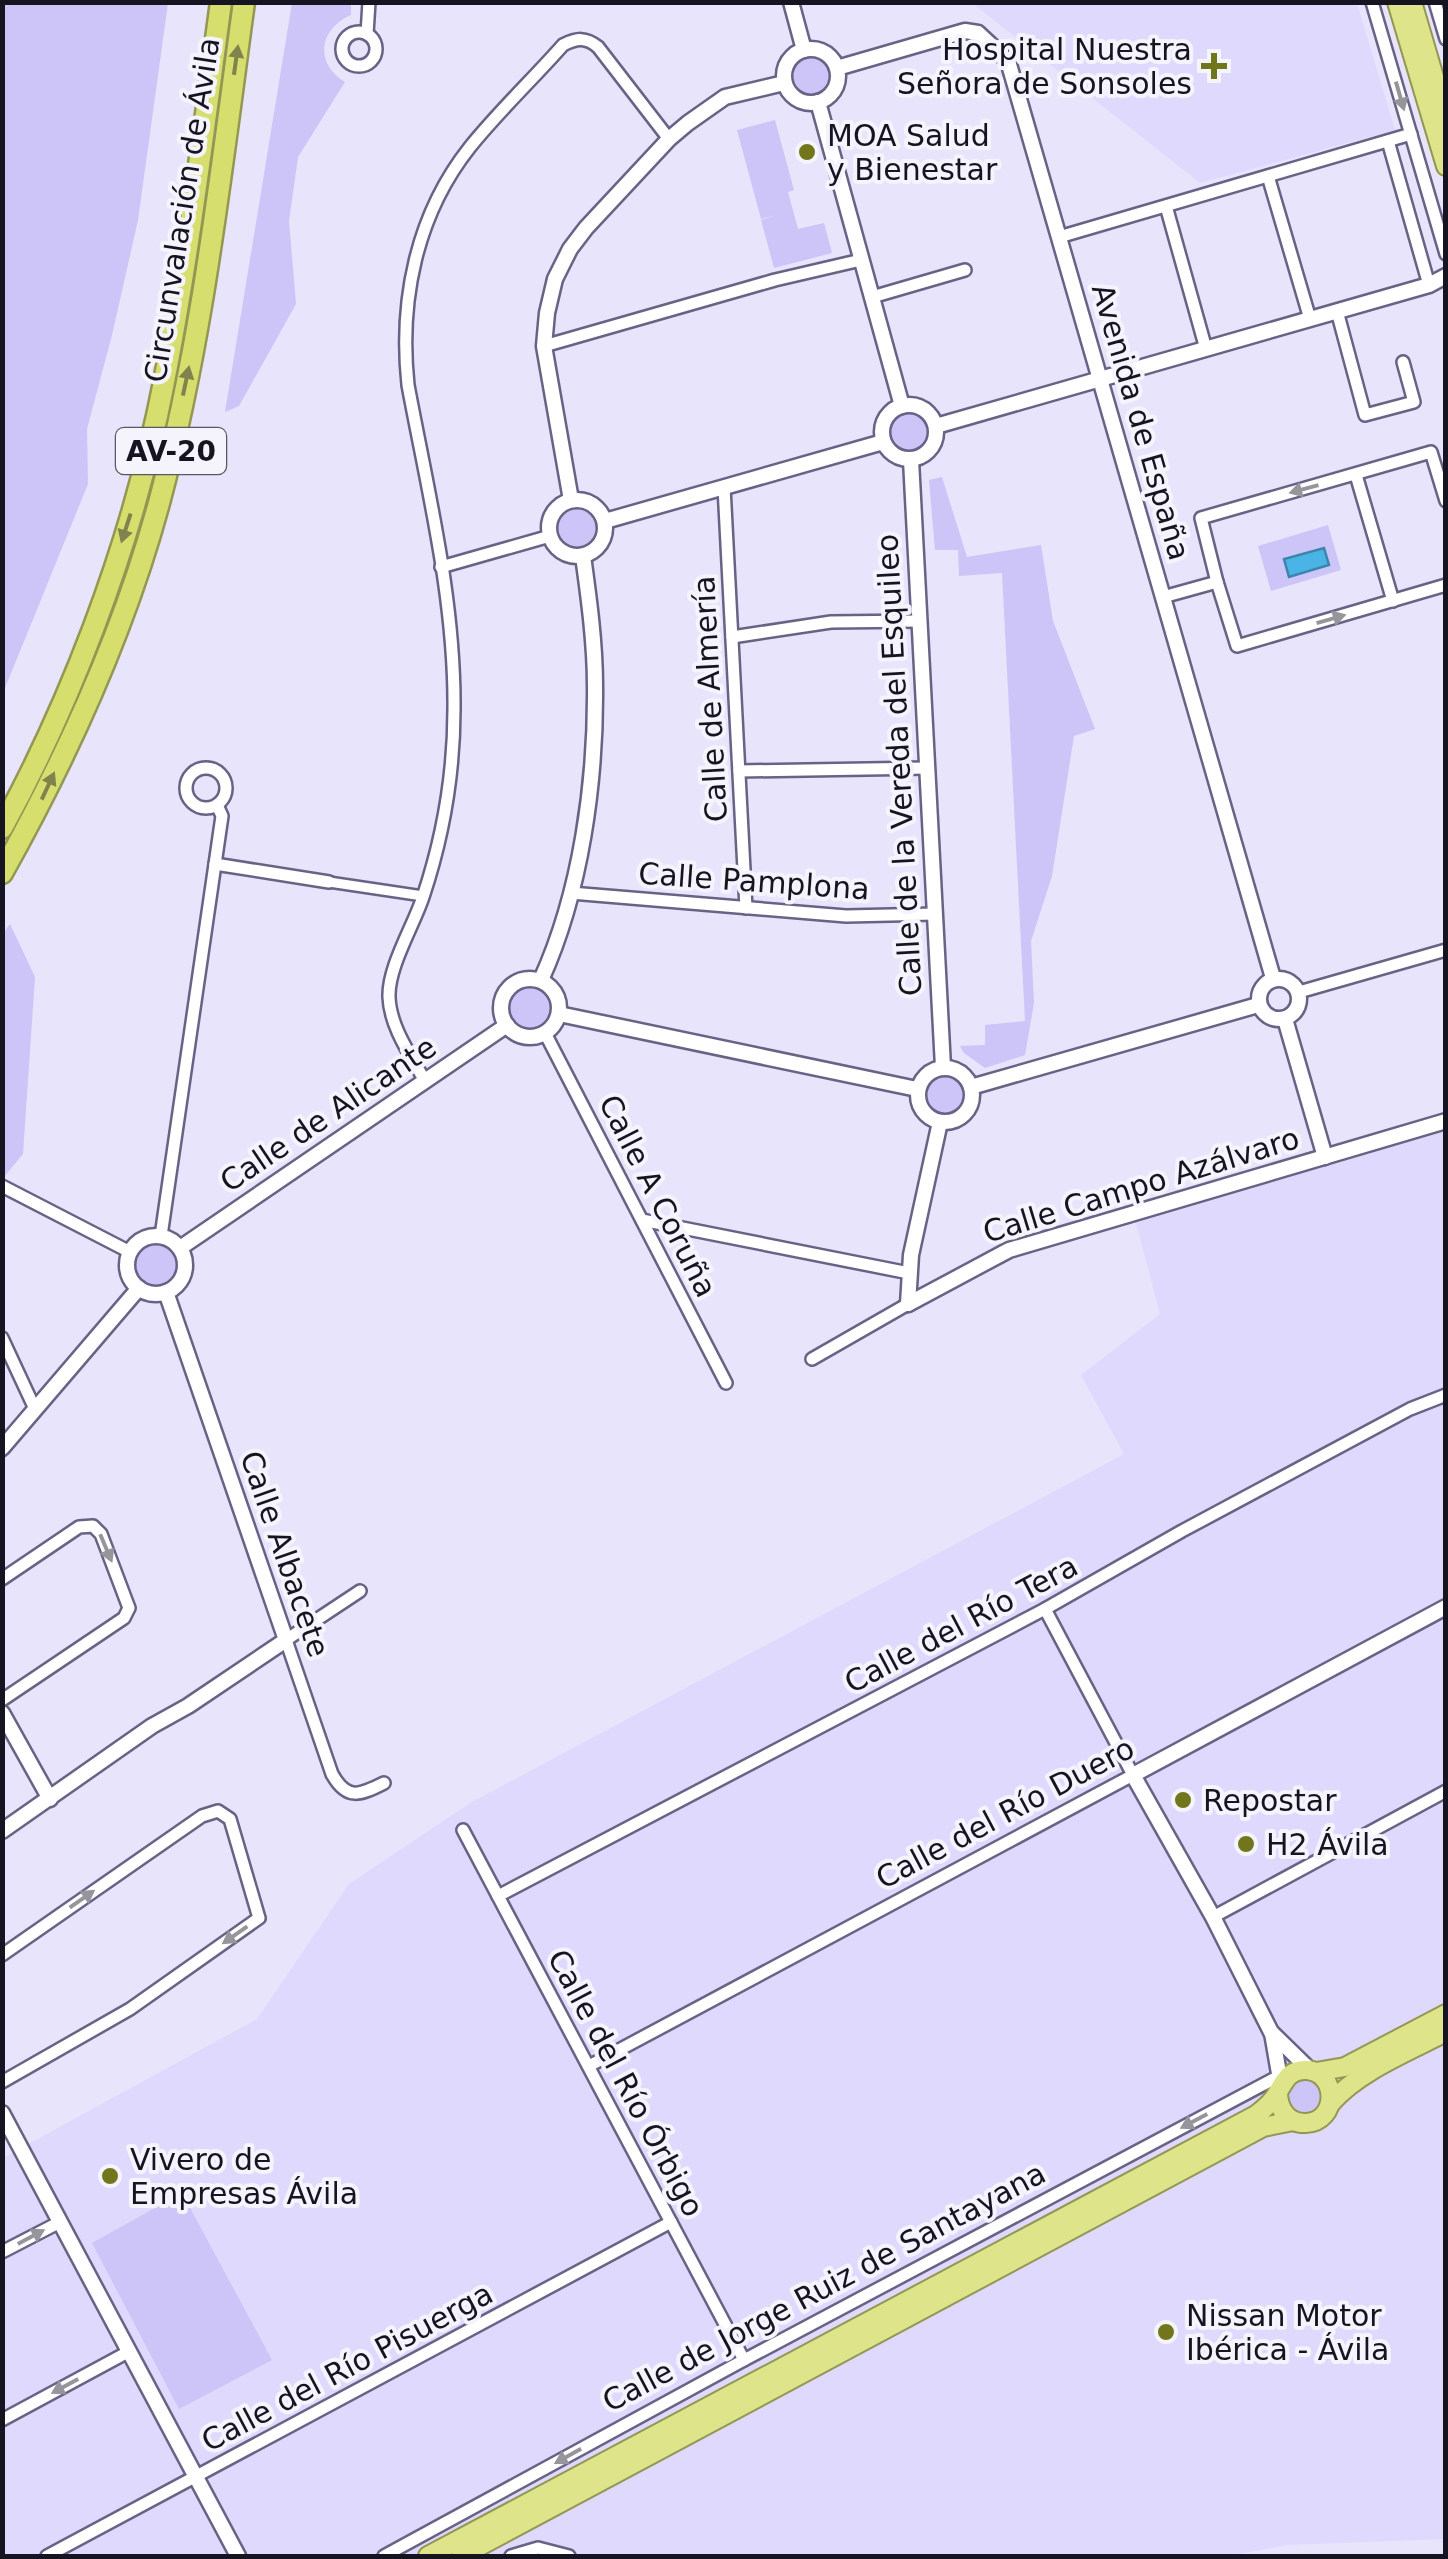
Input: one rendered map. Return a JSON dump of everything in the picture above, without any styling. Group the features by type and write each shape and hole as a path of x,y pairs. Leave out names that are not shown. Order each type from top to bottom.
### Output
{"highway":[{"name":"Circunvalación de Ávila","path":"2,828 21,794 89,638 134,502 174,331 221,2"},
{"name":"Circunvalación de Ávila","path":"2,872 41,802 108,651 158,506 197,331 244,2"},
{"path":"1397,2 1446,166"},
{"path":"1412,2 1446,118"},
{"name":"Calle de Jorge Ruiz de Santayana","path":"428,2556 1256,2115 1293,2078 1345,2067 1446,2014"},
{"path":"461,2556 1262,2128 1318,2120 1347,2087 1446,2032"},
{"path":"1293,2121 1281,2109 1293,2078 1329,2085 1331,2103"}],"street":[{"path":"367,34 369,2"},
{"path":"791,2 804,50"},
{"path":"1372,2 1446,254"},
{"path":"1435,2 1446,39"},
{"name":"Avenida de España","path":"837,68 966,32 978,33 1008,61 1273,978"},
{"path":"425,1081 398,1031 388,993 423,896 446,805 452,757 454,668 404,350 410,277 434,204 470,147 563,45 575,39 589,40 598,47 669,139"},
{"path":"804,50 818,50 830,56 837,68 837,83 830,95 818,102 804,102 792,96 784,84 784,69 792,57 804,50"},
{"path":"571,500 544,346 551,296 570,249 669,139 725,97 784,84"},
{"path":"818,102 902,406"},
{"path":"1059,237 1410,134"},
{"path":"1388,141 1429,285"},
{"path":"1268,176 1310,319"},
{"path":"1166,206 1206,349"},
{"path":"544,346 775,280 861,260"},
{"path":"872,297 965,270"},
{"path":"936,426 1429,285 1446,276"},
{"path":"1429,285 1446,284"},
{"path":"1337,311 1365,415 1414,402 1403,362"},
{"path":"902,406 916,406 929,413 936,426 935,442 926,454 911,460 890,452 884,442 882,427 889,414 902,406"},
{"path":"604,521 884,442"},
{"path":"1446,501 1431,452 1201,518 1237,646 1446,585"},
{"name":"Calle de la Vereda del Esquileo","path":"911,460 943,1067"},
{"path":"1356,475 1393,601"},
{"name":"Calle de Almería","path":"724,487 746,908"},
{"path":"571,500 586,501 598,508 604,521 604,536 596,549 583,556 569,555 557,548 550,536 550,520 558,508 571,500"},
{"path":"441,567 550,536"},
{"path":"541,980 570,893 594,750 594,658 583,556"},
{"path":"1163,597 1217,582"},
{"path":"732,637 831,622 919,621"},
{"path":"739,771 927,768"},
{"path":"160,1236 222,816 217,805"},
{"path":"215,864 423,896"},
{"name":"Calle Pamplona","path":"570,893 846,916 935,914"},
{"path":"1299,992 1446,950"},
{"path":"527,978 541,980 552,988 559,1014 545,1033 532,1037 518,1034 506,1025 501,1010 504,996 513,984 527,978"},
{"path":"1273,978 1289,980 1299,992 1298,1009 1285,1019 1268,1018 1258,1004 1260,988 1273,978"},
{"path":"971,1087 1258,1004"},
{"path":"559,1014 917,1090"},
{"path":"1285,1019 1325,1156"},
{"name":"Calle de Alicante","path":"180,1248 506,1025"},
{"name":"Calle A Coruña","path":"545,1033 726,1383"},
{"path":"955,1069 971,1087 972,1101 954,1121 940,1122 927,1116 918,1104 917,1090 931,1070 955,1069"},
{"name":"Calle Campo Azálvaro","path":"812,1359 1010,1250 1446,1121"},
{"path":"908,1304 909,1273 940,1122"},
{"path":"2,1186 130,1252"},
{"path":"642,1220 909,1273"},
{"path":"148,1236 172,1240 180,1248 185,1260 184,1274 166,1292 152,1294 138,1288 130,1278 130,1252 148,1236"},
{"path":"2,1448 138,1288"},
{"name":"Calle Albacete","path":"166,1292 332,1774 339,1787 348,1792 361,1794 384,1783"},
{"path":"2,1338 36,1409"},
{"name":"Calle del Río Tera","path":"498,1896 1045,1609 1410,1409 1446,1395"},
{"path":"2,1579 79,1526 93,1526 101,1534 129,1608 124,1618 2,1700"},
{"path":"2,1832 152,1726 360,1591"},
{"name":"Calle del Río Duero","path":"589,2066 1446,1607"},
{"path":"1045,1609 1212,1918 1293,2078"},
{"path":"2,1713 50,1799"},
{"path":"1212,1918 1446,1791"},
{"path":"2,1955 202,1816 218,1811 230,1819 259,1918 130,2010 2,2082"},
{"name":"Calle del Río Órbigo","path":"463,1830 744,2360"},
{"path":"1272,2032 1293,2078"},
{"name":"Calle de Jorge Ruiz de Santayana","path":"384,2556 744,2360 1293,2078"},
{"path":"2,2113 238,2556"},
{"path":"2,2252 60,2222"},
{"name":"Calle del Río Pisuerga","path":"47,2556 671,2222"},
{"path":"2,2420 128,2352"},
{"path":"512,2556 538,2548 569,2556"}],"shaded area":[{"path":"3,2 168,3 138,220 87,429 88,484 3,693"},
{"path":"292,3 351,3 351,15 332,29 324,47 328,65 345,82 298,157 289,221 296,304 239,406 225,412"},
{"name":"Hospital Nuestra Señora de Sonsoles","path":"972,3 1357,3 1395,130 1200,183"},
{"path":"811,55 826,61 832,76 826,91 811,97 796,91 790,76 796,61"},
{"path":"775,120 794,190 788,192 798,229 824,223 832,253 774,268 761,220 776,215 761,219 737,130"},
{"path":"909,412 924,418 930,433 924,448 909,454 894,448 888,433 894,418"},
{"path":"942,477 967,557 1041,545 1053,621 1095,729 1074,736 1052,876 1031,941 1034,1003 1025,1055 985,1068 960,1046 985,1045 985,1025 1025,1021 1002,573 959,576 958,550 935,550 929,480"},
{"path":"577,507 592,513 598,528 592,543 577,549 562,543 556,528 562,513"},
{"path":"1328,525 1341,570 1271,591 1258,546"},
{"path":"10,924 35,977 23,1154 3,1178 2,935"},
{"path":"531,987 546,993 552,1008 546,1023 531,1029 516,1023 510,1008 516,993"},
{"path":"945,1073 960,1079 966,1094 960,1109 945,1115 930,1109 924,1094 930,1079"},
{"path":"1445,1131 1445,2539 1288,2545 1228,2556 3,2556 3,2158 257,2019 349,1884 470,1803 1124,1454 1081,1375 1160,1314 1136,1223"},
{"path":"156,1243 172,1249 178,1265 172,1281 156,1287 140,1281 134,1265 140,1249"},
{"path":"1305,2079 1317,2084 1322,2096 1317,2108 1305,2113 1293,2108 1288,2096 1293,2084"},
{"path":"182,2193 272,2360 179,2409 92,2243"}],"water":[{"path":"1324,548 1329,565 1289,577 1284,559"}],"place":[{"name":"Hospital Nuestra Señora de Sonsoles","path":"1214,66"},
{"name":"MOA Salud y Bienestar","path":"807,152"},
{"name":"Repostar","path":"1183,1800"},
{"name":"H2 Ávila","path":"1246,1844"},
{"name":"Vivero de Empresas Ávila","path":"110,2176"},
{"name":"Nissan Motor Ibérica - Ávila","path":"1166,2332"}]}
